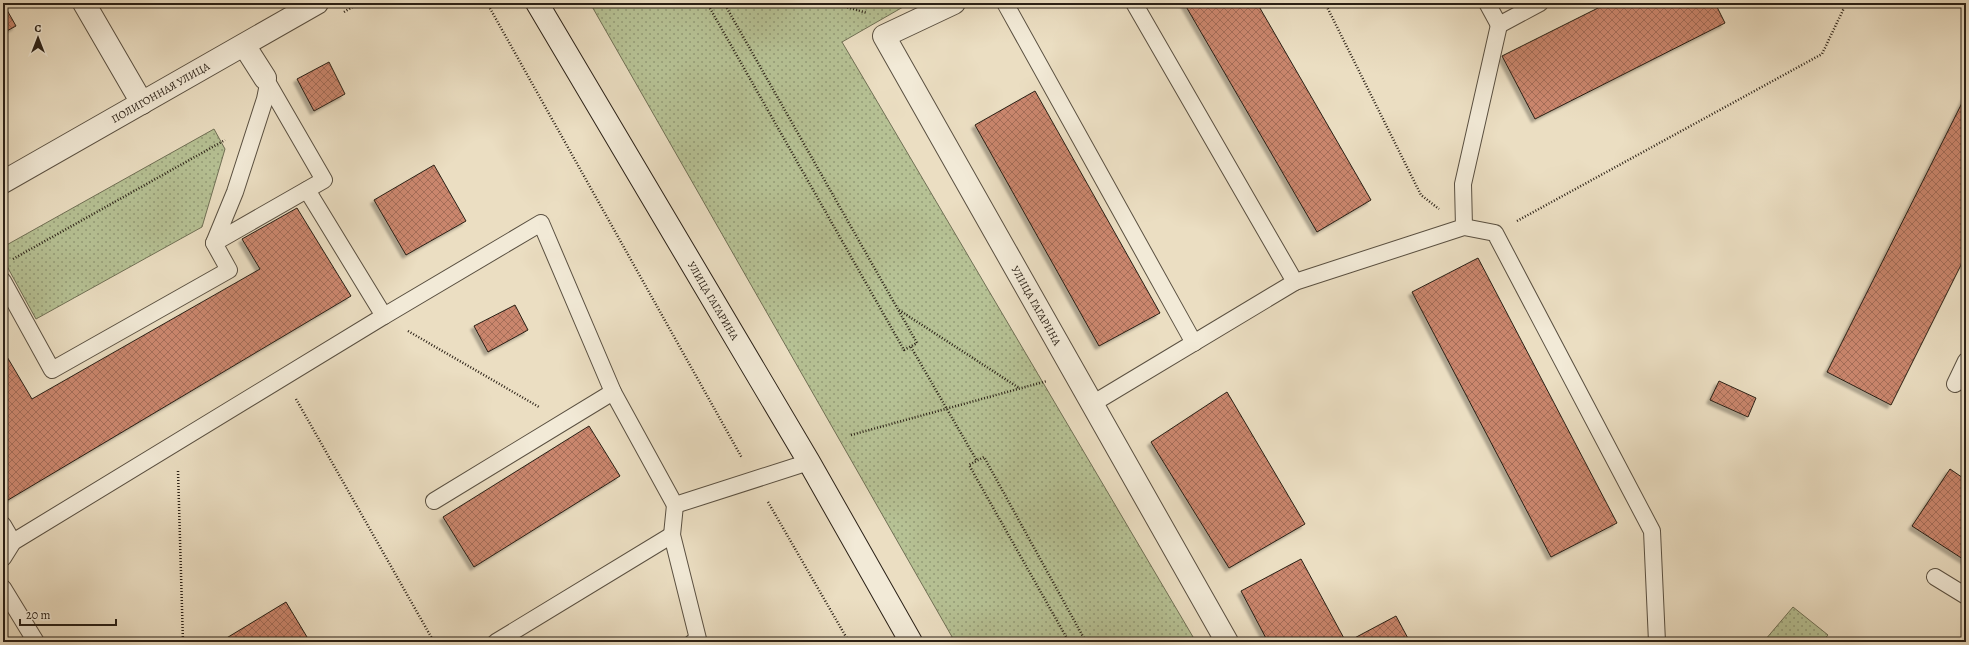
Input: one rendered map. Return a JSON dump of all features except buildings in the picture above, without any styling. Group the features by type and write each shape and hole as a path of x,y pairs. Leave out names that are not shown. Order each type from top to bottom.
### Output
{"street":[{"path":"84,3 142,103"},
{"name":"ПОЛИГОННАЯ УЛИЦА","path":"3,182 317,3"},
{"name":"УЛИЦА ГАГАРИНА","path":"537,3 809,462 911,642"},
{"name":"УЛИЦА ГАГАРИНА","path":"954,3 884,36 1227,642"},
{"path":"244,45 266,81"}],"lane":[{"path":"1005,3 1194,343"},
{"path":"1134,3 1295,282"},
{"path":"1464,228 1463,184 1499,25 1487,3"},
{"path":"1499,25 1540,3"},
{"path":"214,243 236,192 257,123 266,81"},
{"path":"214,243 324,180 266,81"},
{"path":"307,190 384,316"},
{"path":"3,558 13,542 384,316 541,223 613,392 675,505 672,535 697,641"},
{"path":"1092,404 1295,282 1464,228 1495,233 1652,531 1657,642"},
{"path":"3,281 52,370 229,270 214,243"},
{"path":"1955,384 1966,361"},
{"path":"434,501 613,392"},
{"path":"675,505 809,462"},
{"path":"3,525 13,542"},
{"path":"496,642 672,535"},
{"path":"1935,577 1966,596"},
{"path":"3,588 36,642"}],"path":[{"path":"487,3 755,480 848,642"},
{"path":"707,3 904,350 910,347 917,343 724,3"},
{"path":"1325,3 1421,195 1464,228"},
{"path":"1495,233 1822,54 1844,8 1842,3"},
{"path":"10,261 257,123"},
{"path":"898,309 1020,388"},
{"path":"384,316 563,422"},
{"path":"910,347 977,461"},
{"path":"284,377 434,642"},
{"path":"851,435 1042,382 1078,378"},
{"path":"177,442 183,642"},
{"path":"1069,642 969,466 984,457 1086,642"}],"green space":[{"path":"590,3 910,3 842,42 1196,642 955,642"},
{"path":"214,129 225,149 202,227 36,319 3,259 3,247"},
{"path":"1793,607 1828,635 1822,642 1767,642 1765,640"}]}
